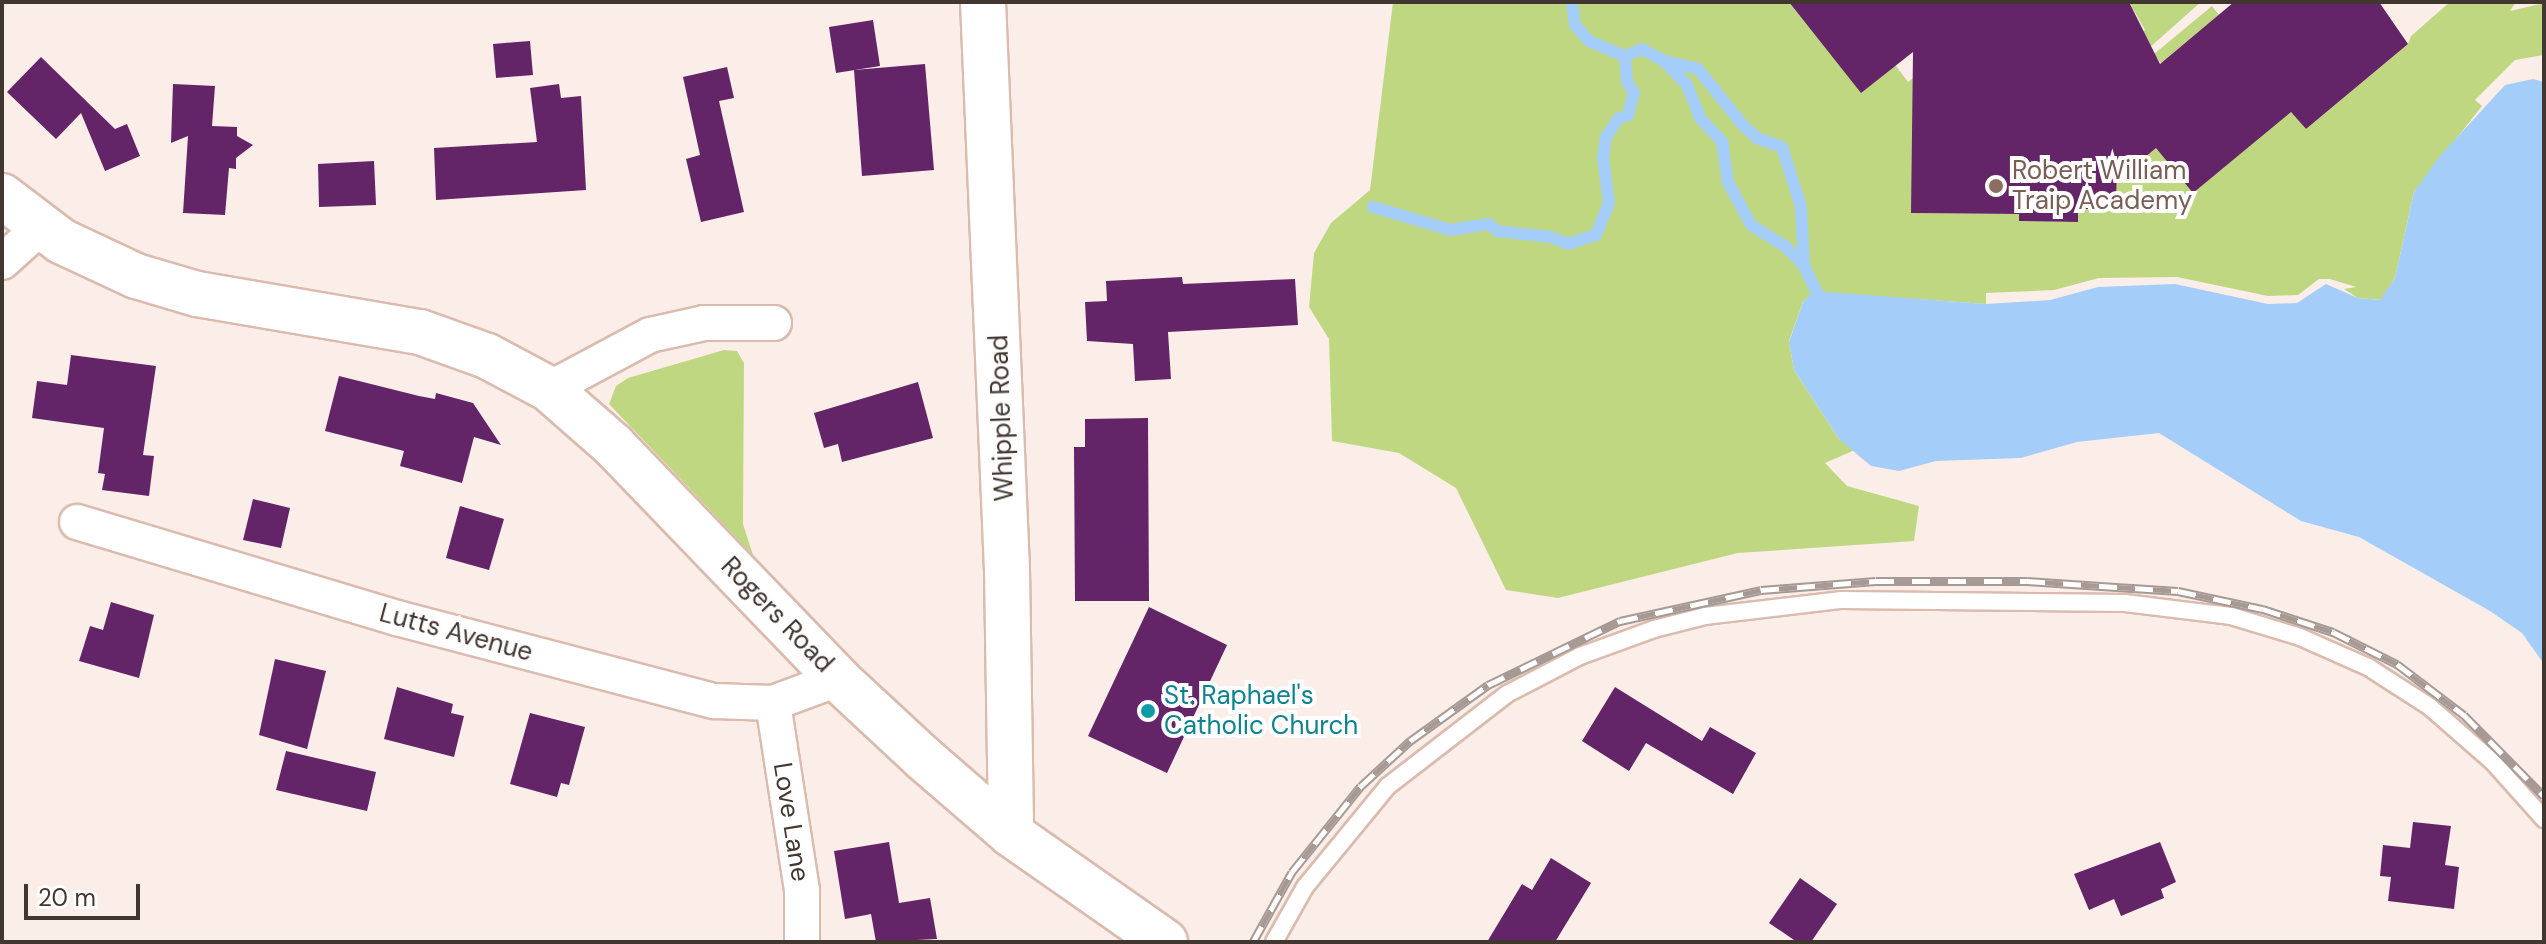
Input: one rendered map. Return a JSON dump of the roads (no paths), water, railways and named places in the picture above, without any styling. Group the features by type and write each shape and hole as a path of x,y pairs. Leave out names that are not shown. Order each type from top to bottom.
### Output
{"street":[{"name":"Whipple Road","path":"983,2 1007,555 1011,834"},
{"name":"Rogers Road","path":"2,196 41,227 98,259 174,288 420,332 487,356 549,389 614,446 838,679 1011,834 1165,942"},
{"path":"2,262 41,227"},
{"path":"549,389 650,335 704,323 774,323"},
{"name":"Lutts Avenue","path":"77,522 397,618 714,701 773,703 838,679"},
{"name":"Love Lane","path":"773,703 802,891 802,942"}],"lane":[{"path":"1274,942 1305,887 1388,786 1507,694 1580,656 1654,629 1705,616 1842,600 2141,604 2231,616 2300,637 2368,667 2430,707 2492,761 2544,819"}],"water":[{"path":"2533,79 2544,82 2544,664 2522,633 2490,611 2359,537 2301,521 2159,433 2077,442 2021,458 1936,461 1899,471 1871,466 1839,439 1794,370 1789,342 1803,302 1814,291 1986,304 2050,300 2098,287 2175,284 2268,304 2297,303 2326,284 2358,298 2380,300 2395,278 2414,192 2439,157 2505,85"}],"waterway":[{"path":"1572,2 1575,25 1589,41 1625,56 1642,49 1664,61 1687,85 1700,118 1722,142 1728,182 1751,225 1785,246 1804,266 1823,305"},
{"path":"1373,207 1450,230 1489,224 1497,231 1551,237 1568,244 1596,235 1609,203 1603,157 1606,137 1618,119 1628,115 1634,93 1627,81 1625,56"},
{"path":"1664,61 1698,69 1757,138 1782,147 1801,207 1804,266"}],"railway":[{"path":"1253,942 1292,872 1361,786 1410,741 1488,685 1620,621 1761,590 1876,581 2027,581 2178,591 2263,609 2333,632 2397,664 2464,715 2544,796"}],"place":[{"name":"Robert William Traip Academy","path":"1996,186"},
{"name":"St. Raphael's Catholic Church","path":"1148,711"}]}
